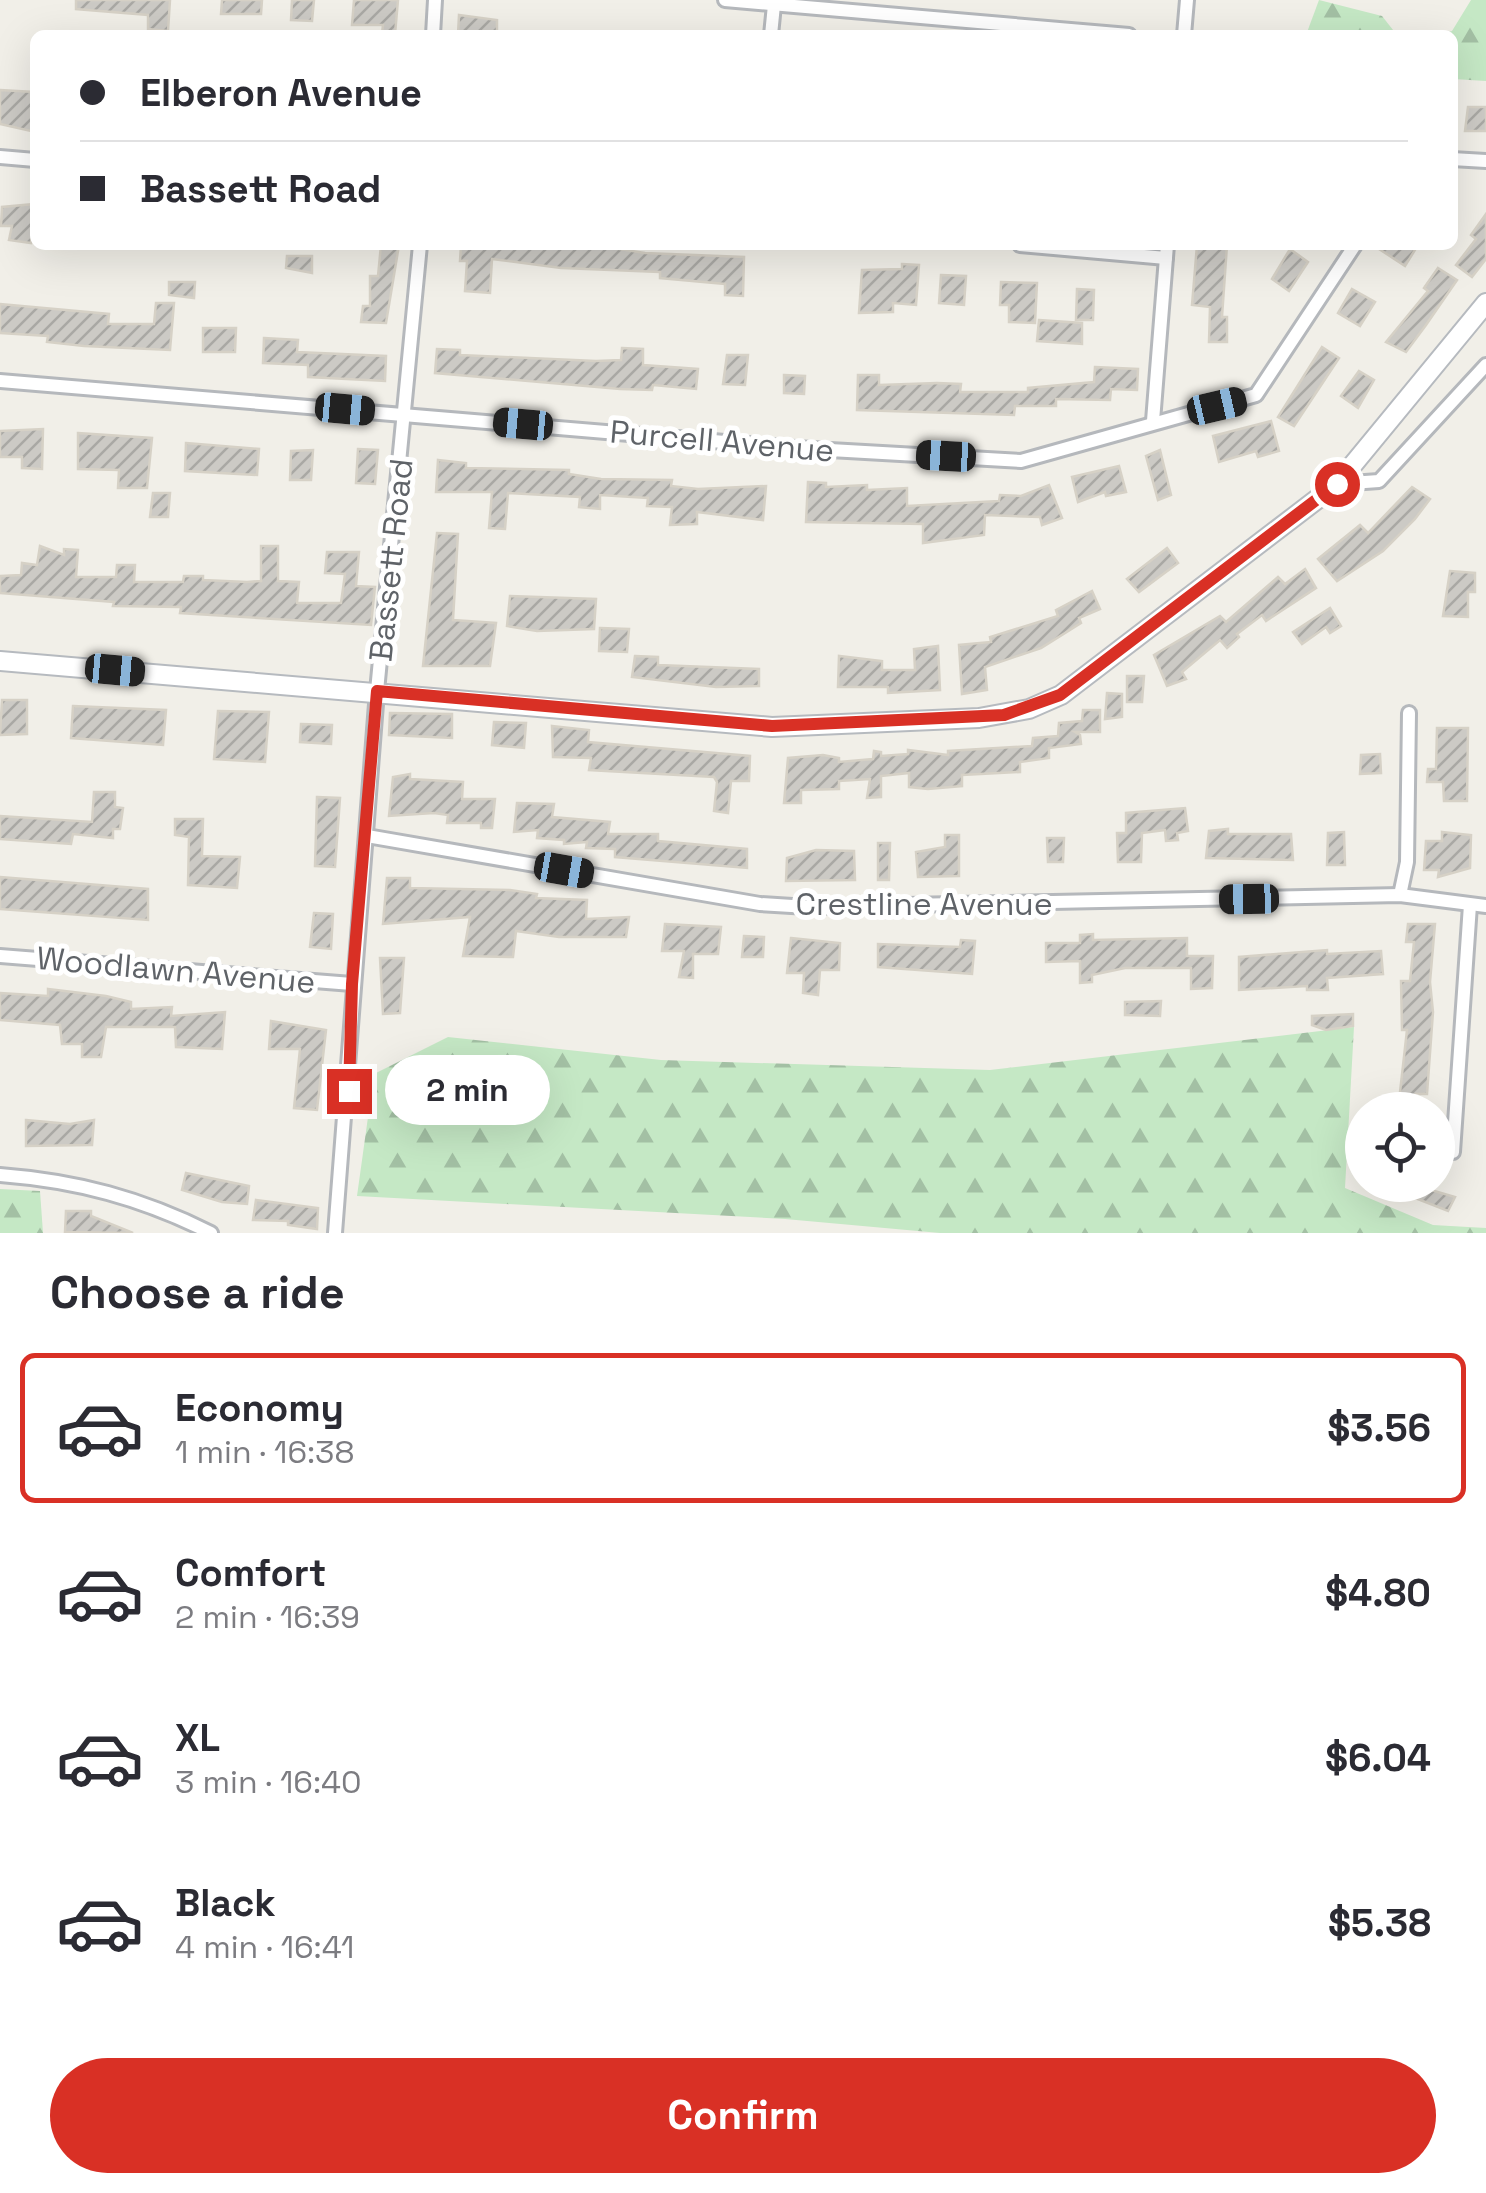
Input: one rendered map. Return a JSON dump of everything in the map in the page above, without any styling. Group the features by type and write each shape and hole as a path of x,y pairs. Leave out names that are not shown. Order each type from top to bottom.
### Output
{"street":[{"path":"433,30 435,0"},
{"path":"725,0 1070,30"},
{"path":"1184,30 1187,0"},
{"path":"772,30 774,5"},
{"path":"0,157 30,160"},
{"path":"1458,159 1486,161"},
{"name":"Bassett Road","path":"336,1233 352,1056 352,984 420,250"},
{"path":"1124,250 1166,252 1153,422"},
{"name":"Purcell Avenue","path":"0,381 795,448 1021,461 1256,395 1352,250"},
{"path":"0,660 772,726 1004,715 1060,695 1337,484 1486,303"},
{"path":"1337,484 1379,481 1486,365"},
{"path":"1400,896 1407,862 1410,712"},
{"name":"Crestline Avenue","path":"367,836 760,904 808,907 1400,896 1486,906"},
{"path":"1455,1137 1470,905"},
{"name":"Woodlawn Avenue","path":"0,956 352,984"},
{"path":"0,1175 95,1186 156,1206 211,1233"}],"green space":[{"path":"1319,0 1382,16 1393,30 1308,30"},
{"path":"1471,0 1486,0 1486,81 1458,79 1458,30 1453,30"},
{"path":"1354,1027 1350,1092 1345,1092 1345,1202 1378,1202 1433,1225 1486,1228 1486,1233 940,1233 785,1219 357,1196 374,1074 448,1037 661,1060 990,1070"},
{"path":"0,1189 40,1191 43,1233 0,1233"}],"building":[{"path":"76,0 170,0 168,30 148,29 148,15 76,9"},
{"path":"222,0 262,0 261,14 221,14"},
{"path":"292,0 314,0 312,21 291,20"},
{"path":"354,0 398,0 395,30 382,30 383,25 352,25"},
{"path":"459,15 497,20 497,30 458,30"},
{"path":"0,90 30,92 30,131 0,124"},
{"path":"1468,107 1486,107 1486,131 1465,131"},
{"path":"30,204 30,243 9,240 12,226 1,226 2,207"},
{"path":"1486,214 1486,259 1472,277 1456,265 1476,239 1471,235"},
{"path":"381,250 398,250 386,323 361,322 363,306 370,306 370,276 378,276"},
{"path":"461,250 626,250 744,257 743,296 725,295 725,284 660,278 660,272 561,268 492,259 490,293 465,291 467,261 460,261"},
{"path":"1197,250 1227,250 1222,317 1227,317 1227,342 1209,342 1210,307 1192,305"},
{"path":"1289,250 1308,262 1289,291 1272,279"},
{"path":"1381,250 1415,250 1405,266"},
{"path":"287,256 312,256 312,273 286,268"},
{"path":"902,264 919,265 916,305 893,303 893,312 859,313 862,270 902,269"},
{"path":"1438,268 1457,280 1426,325 1406,352 1386,342 1428,291 1424,288"},
{"path":"941,275 966,276 964,305 939,303"},
{"path":"169,282 195,282 194,298 169,295"},
{"path":"1001,282 1037,283 1035,323 1009,322 1009,305 1000,305"},
{"path":"1077,289 1094,290 1093,320 1076,320"},
{"path":"1352,289 1375,302 1360,326 1338,313"},
{"path":"156,303 174,303 170,350 84,346 47,342 48,336 0,333 0,304 109,314 108,324 154,324"},
{"path":"1039,320 1082,323 1082,344 1037,341"},
{"path":"203,328 236,328 235,352 203,352"},
{"path":"264,338 298,340 297,352 386,356 385,381 308,377 308,365 263,363"},
{"path":"1322,347 1339,358 1294,426 1278,417"},
{"path":"622,348 643,349 643,365 698,369 696,389 653,385 652,390 620,389 435,373 437,349 460,350 460,355 596,361 621,360"},
{"path":"727,355 748,355 745,385 723,384"},
{"path":"1095,367 1138,369 1137,390 1111,389 1110,400 1056,399 1056,406 1015,406 1014,415 857,410 858,375 879,375 879,385 961,384 960,392 1028,392 1028,388 1094,382"},
{"path":"1359,371 1374,380 1358,408 1341,396"},
{"path":"784,375 805,376 804,394 784,393"},
{"path":"1271,421 1279,451 1258,457 1256,451 1219,462 1213,436"},
{"path":"43,429 42,469 22,468 22,457 0,457 0,431"},
{"path":"78,433 152,438 147,488 118,488 119,470 78,469"},
{"path":"186,443 259,449 257,475 185,471"},
{"path":"358,449 378,450 375,484 356,483"},
{"path":"313,450 311,480 290,480 291,451"},
{"path":"1160,450 1171,495 1158,500 1146,456"},
{"path":"438,460 466,463 466,468 569,470 569,474 601,479 672,480 671,486 698,489 766,486 763,520 697,512 697,524 670,525 672,507 647,506 648,498 600,495 600,509 579,507 580,497 508,493 505,529 489,528 492,492 436,492"},
{"path":"1119,466 1126,492 1106,496 1105,492 1078,502 1072,477"},
{"path":"808,482 826,483 826,487 867,485 867,490 907,488 907,506 999,501 1000,495 1021,496 1049,485 1062,518 1042,525 1040,517 985,515 984,535 923,543 923,524 806,522"},
{"path":"1412,487 1430,499 1415,519 1383,551 1337,581 1318,559 1360,525 1368,533"},
{"path":"153,493 170,493 168,517 150,517"},
{"path":"437,533 458,534 453,620 496,623 490,666 423,666"},
{"path":"40,546 64,555 64,549 78,550 76,577 116,577 117,565 135,565 134,582 183,582 184,576 203,576 203,580 247,582 261,581 261,546 278,546 278,581 299,582 297,603 341,603 345,574 325,573 327,552 359,552 356,586 375,587 371,625 180,613 181,607 113,606 114,602 0,593 0,576 21,575 22,563 37,565"},
{"path":"1167,548 1178,563 1139,592 1127,579"},
{"path":"1305,569 1316,588 1266,621 1262,615 1237,634 1239,637 1227,648 1220,640 1182,672 1186,679 1167,686 1154,655 1220,616 1226,622 1278,577 1285,584"},
{"path":"1450,571 1475,573 1475,592 1468,592 1468,617 1443,616"},
{"path":"1092,591 1100,609 1079,618 1081,623 1041,648 985,667 987,690 962,694 959,645 991,642 990,637 1058,616 1056,610"},
{"path":"510,596 596,599 594,629 537,631 507,626"},
{"path":"1330,608 1341,626 1330,633 1326,627 1302,644 1293,632"},
{"path":"600,628 629,629 627,652 599,651"},
{"path":"938,646 940,690 888,693 888,687 838,687 839,656 882,661 882,670 915,670 914,649"},
{"path":"635,656 658,657 658,665 759,669 759,686 716,687 632,677"},
{"path":"1127,676 1144,676 1142,702 1127,702"},
{"path":"1107,693 1122,694 1122,717 1105,719"},
{"path":"2,700 27,700 27,734 0,735"},
{"path":"73,706 166,710 163,745 71,738"},
{"path":"1083,710 1100,710 1100,732 1075,732 1080,735 1081,744 1049,748 1049,758 1020,762 1020,772 962,775 962,786 928,789 909,787 909,773 881,776 881,797 867,798 870,779 839,781 839,789 801,790 801,803 784,803 788,758 823,755 839,758 839,762 873,759 874,751 881,752 881,756 908,754 908,750 948,755 948,751 1032,746 1033,738 1058,736 1059,723 1082,721"},
{"path":"218,711 269,712 265,762 214,759"},
{"path":"390,713 452,714 452,738 389,735"},
{"path":"494,722 526,723 524,748 492,745"},
{"path":"301,724 332,725 331,744 300,742"},
{"path":"552,726 589,730 588,742 750,756 749,781 731,781 728,813 714,811 714,777 589,770 591,758 553,757"},
{"path":"1437,728 1468,728 1467,801 1444,801 1443,782 1427,782 1428,769 1436,769"},
{"path":"1380,754 1381,773 1360,774 1361,755"},
{"path":"410,774 410,779 463,782 462,799 495,799 492,828 481,828 481,823 447,823 448,815 434,813 389,816 393,777"},
{"path":"94,792 115,792 115,807 123,808 120,829 113,829 113,838 73,834 71,844 0,839 0,816 92,822"},
{"path":"317,797 340,798 335,867 315,866"},
{"path":"517,803 554,804 552,817 610,822 608,834 658,834 658,841 747,849 747,868 615,857 615,849 586,848 587,842 564,844 564,840 537,838 538,830 514,832"},
{"path":"1185,808 1188,831 1177,833 1178,840 1166,841 1165,830 1142,833 1141,862 1118,862 1117,833 1126,833 1126,813"},
{"path":"175,819 203,819 202,856 240,857 237,888 188,885 189,837 175,835"},
{"path":"1228,829 1228,834 1291,834 1293,860 1206,858 1209,831"},
{"path":"1344,832 1345,865 1327,865 1328,833"},
{"path":"1442,832 1471,835 1470,868 1438,877 1439,870 1424,870 1426,841 1442,841"},
{"path":"945,835 959,835 959,876 918,877 916,852 945,847"},
{"path":"1047,838 1064,838 1063,862 1048,862"},
{"path":"878,843 890,843 889,880 878,880"},
{"path":"816,850 854,851 855,880 786,881 787,858"},
{"path":"0,877 148,889 148,920 0,909"},
{"path":"387,878 410,878 410,888 510,890 537,894 536,898 587,900 586,919 629,917 626,937 559,937 516,931 513,957 463,956 470,917 383,924"},
{"path":"314,913 333,914 331,949 310,947"},
{"path":"665,924 721,927 718,954 693,954 693,978 679,977 684,951 662,951"},
{"path":"1408,924 1435,924 1427,1092 1400,1092 1407,1030 1402,1030 1401,981 1410,981 1414,942 1406,942"},
{"path":"1093,934 1093,940 1187,938 1187,956 1213,956 1212,988 1191,989 1191,968 1125,968 1092,975 1092,982 1080,983 1080,961 1046,962 1046,943 1080,943 1080,935"},
{"path":"744,936 764,937 763,957 742,957"},
{"path":"791,938 840,943 839,970 820,970 818,995 803,993 804,973 787,973"},
{"path":"961,940 975,941 972,974 878,967 878,944 960,947"},
{"path":"1327,950 1327,954 1381,951 1383,974 1327,978 1328,990 1307,990 1307,986 1239,990 1239,957"},
{"path":"380,958 404,958 400,1013 383,1014"},
{"path":"48,989 131,1002 131,1009 172,1007 171,1016 225,1012 222,1049 176,1047 175,1027 106,1027 101,1057 82,1057 82,1044 62,1044 60,1025 0,1020 0,993 48,996"},
{"path":"1161,1001 1160,1016 1125,1015 1125,1002"},
{"path":"1353,1014 1353,1026 1326,1030 1312,1025 1312,1016"},
{"path":"271,1021 326,1030 317,1110 294,1108 300,1049 269,1049"},
{"path":"26,1120 70,1124 94,1120 92,1145 26,1146"},
{"path":"186,1173 249,1186 247,1204 222,1202 182,1190"},
{"path":"256,1200 318,1208 317,1229 288,1225 288,1221 253,1220"},
{"path":"1425,1202 1452,1202 1448,1211"},
{"path":"66,1211 91,1211 91,1216 133,1233 65,1232"}],"route":[{"path":"349,1091 352,984 377,691 772,726 1004,715 1060,695 1224,566 1337,484"}]}
